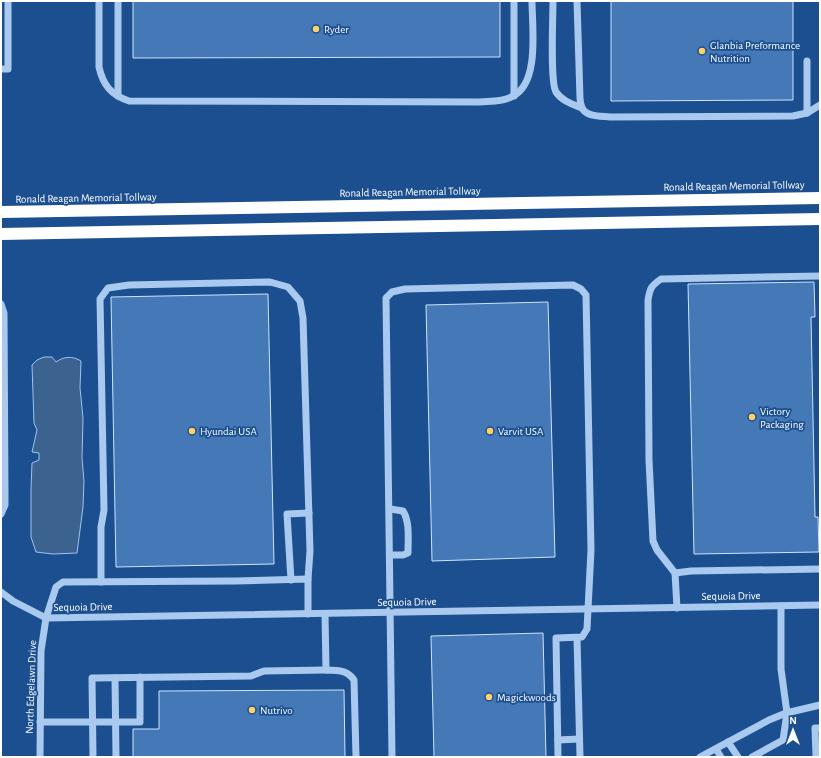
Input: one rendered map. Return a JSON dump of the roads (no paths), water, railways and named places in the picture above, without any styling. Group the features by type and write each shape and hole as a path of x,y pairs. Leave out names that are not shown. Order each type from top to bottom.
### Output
{"highway":[{"name":"Ronald Reagan Memorial Tollway","path":"1,212 820,198"},
{"path":"1,234 820,219"}],"street":[{"path":"5,69 8,1"},
{"path":"99,1 99,67 101,78 112,92 129,101 480,102 504,100 514,96 529,78 533,64 532,1"},
{"path":"118,1 118,96"},
{"path":"514,1 514,96"},
{"path":"553,1 553,77 555,90 562,99 582,108 589,114 597,116 793,116 807,113 820,105"},
{"path":"577,1 580,98 582,108"},
{"path":"807,61 807,113"},
{"path":"678,608 675,573 657,550 653,540 650,460 649,290 652,285 661,279 820,276"},
{"path":"101,582 101,527 104,510 100,299 108,288 129,286 270,282 288,288 300,301 303,318 310,551 308,614"},
{"path":"392,757 390,510 386,298 392,292 405,288 572,285 582,289 586,295 591,550 587,629 584,635 577,638 556,638 558,757"},
{"path":"1,304 4,313 3,436 5,496 5,505 1,514"},
{"path":"390,510 403,511 407,517 408,542 408,553 404,555 390,555"},
{"path":"290,580 288,514 309,513"},
{"path":"675,573 691,571 820,569"},
{"name":"North Edgelawn Drive","path":"40,757 41,651 46,618 56,587 63,582 308,579"},
{"name":"Sequoia Drive","path":"1,592 13,601 46,618 820,605"},
{"path":"752,757 783,740 788,713 781,669 781,606"},
{"path":"325,614 326,670"},
{"path":"577,638 580,757"},
{"path":"93,757 92,678 251,676 264,671 326,670 349,673 354,680 356,757"},
{"path":"40,722 140,722 140,677"},
{"path":"115,678 116,757"},
{"path":"700,757 769,720 788,713 820,705"},
{"path":"816,757 815,728 820,728"},
{"path":"558,740 579,740"},
{"path":"728,742 738,757"},
{"path":"716,749 721,757"}],"water":[{"path":"44,357 52,357 56,362 68,357 81,361 80,388 83,418 82,458 84,481 83,507 77,553 53,554 36,552 31,537 32,463 39,460 39,453 32,452 37,430 34,423 32,365 37,360"}],"place":[{"name":"Ryder","path":"316,29"},
{"name":"Glanbia Preformance Nutrition","path":"702,51"},
{"name":"Victory Packaging","path":"752,417"},
{"name":"Hyundai USA","path":"192,431"},
{"name":"Varvit USA","path":"490,431"},
{"name":"Magickwoods","path":"489,697"},
{"name":"Nutrivo","path":"252,710"}]}
